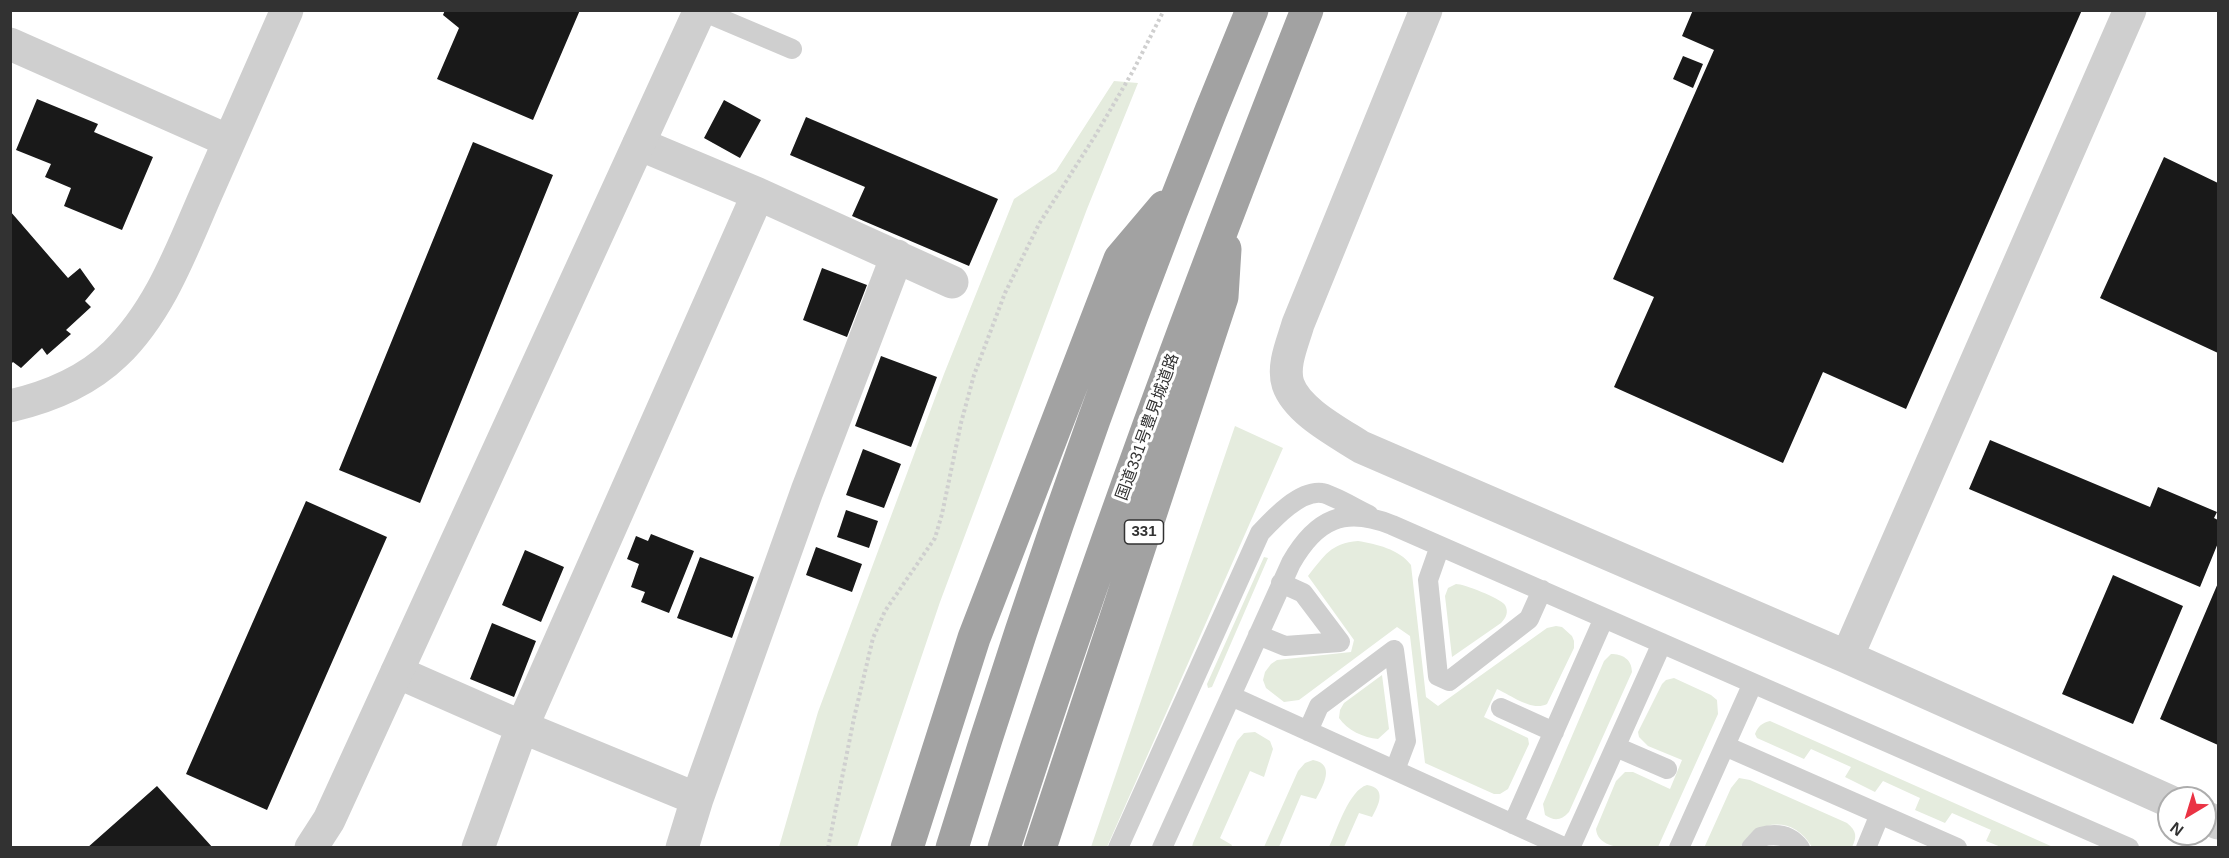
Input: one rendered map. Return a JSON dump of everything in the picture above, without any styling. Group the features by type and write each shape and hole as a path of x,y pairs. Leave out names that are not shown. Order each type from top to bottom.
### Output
{"highway":[{"path":"952,848 989,726 1081,453 1179,190 1252,10"},
{"name":"国道331号豊見城道路","path":"1004,848 1069,649 1134,463 1307,10"},
{"path":"907,848 974,638 1120,259 1179,190"},
{"name":"331","path":"1040,848 1222,297 1228,212"}],"street":[{"path":"10,406 33,400 78,382 115,354 148,315 172,271 287,10"},
{"path":"311,848 329,820 700,10"},
{"path":"1426,10 1298,324 1287,366 1288,384 1305,410 1361,447 1847,657 2157,796"},
{"path":"1847,657 2130,10"},
{"path":"10,44 229,141"},
{"path":"639,144 758,194 952,282"},
{"path":"478,848 522,727 758,194"},
{"path":"682,848 697,799 807,491 897,256"},
{"path":"397,672 522,727 697,799"}],"lane":[{"path":"700,10 792,49"},
{"path":"1118,848 1260,533 1284,509 1310,494 1323,492 1371,517 1753,683 2092,840 2129,848"},
{"path":"1162,848 1281,584 1300,547 1311,533 1330,522 1357,515 1371,517"},
{"path":"1440,546 1428,580 1438,676 1449,681 1528,619 1542,590"},
{"path":"1258,635 1285,646 1340,642 1303,593 1281,584"},
{"path":"1513,824 1604,618"},
{"path":"1231,696 1561,846 1616,747 1662,643"},
{"path":"1308,731 1319,706 1394,650 1406,741 1395,770"},
{"path":"1679,848 1753,683"},
{"path":"1501,708 1554,732"},
{"path":"1725,746 1957,848"},
{"path":"1616,747 1667,769"},
{"path":"1866,848 1880,814"},
{"path":"1751,848 1761,837 1778,835 1792,840 1800,848"}],"path":[{"path":"828,848 854,718 873,639 885,612 934,538 942,514 961,423 974,375 1005,293 1039,224 1133,71 1164,10"}],"shaded area":[{"path":"1114,81 1138,83 1087,209 940,602 857,847 779,847 818,712 944,374 1014,199 1056,171"},
{"path":"1235,426 1283,448 1107,847 1091,847"},
{"path":"1358,541 1394,551 1411,565 1426,697 1438,706 1547,628 1562,627 1572,636 1574,648 1547,704 1535,706 1528,704 1497,689 1484,717 1528,738 1529,744 1508,789 1500,794 1494,794 1425,763 1410,636 1397,627 1299,700 1284,702 1266,688 1263,680 1265,672 1277,660 1351,652 1354,640 1308,576 1329,552 1341,544"},
{"path":"1264,557 1268,558 1212,687 1208,688 1207,684"},
{"path":"1456,584 1474,589 1502,602 1507,612 1501,623 1452,657 1445,596 1448,588"},
{"path":"1611,654 1626,658 1632,667 1632,672 1569,812 1557,819 1551,818 1545,815 1543,804 1604,661"},
{"path":"1382,675 1389,729 1378,739 1356,733 1339,718 1344,703"},
{"path":"1674,678 1711,695 1717,700 1718,714 1658,847 1612,846 1598,837 1596,829 1616,781 1625,772 1633,772 1670,789 1682,760 1648,746 1639,737 1638,732 1662,684"},
{"path":"1770,721 2053,847 2001,847 1986,841 1991,830 1952,813 1945,823 1915,810 1920,798 1883,781 1875,792 1845,777 1851,767 1811,749 1804,759 1757,738 1755,734 1759,727"},
{"path":"1255,732 1270,741 1273,749 1264,777 1250,771 1220,838 1232,845 1231,847 1192,847 1237,741 1244,733"},
{"path":"1313,760 1320,762 1326,771 1324,782 1316,799 1301,795 1279,847 1264,847 1298,771 1305,763"},
{"path":"1739,778 1750,780 1847,823 1855,834 1852,847 1812,847 1796,830 1776,824 1757,830 1740,847 1704,848 1731,788"},
{"path":"1367,785 1377,790 1380,798 1372,817 1359,813 1344,847 1329,847 1349,802 1361,788"}],"building":[{"path":"445,10 580,10 533,120 437,79 459,28 443,15"},
{"path":"1693,10 2082,10 1906,409 1823,372 1783,463 1614,387 1654,297 1613,279 1714,50 1682,36"},
{"path":"1683,56 1703,64 1693,88 1673,79"},
{"path":"37,99 98,124 94,132 153,157 122,230 64,206 71,188 45,177 51,164 16,150"},
{"path":"724,100 761,120 740,158 704,138"},
{"path":"806,117 998,199 969,266 852,216 865,187 790,155"},
{"path":"473,142 553,175 420,503 339,470"},
{"path":"2164,157 2218,183 2218,353 2100,298"},
{"path":"10,211 68,278 80,268 95,289 85,301 91,307 66,330 71,334 47,355 42,348 21,368 13,362 10,365"},
{"path":"822,268 867,285 847,337 803,320"},
{"path":"881,356 937,377 911,447 855,426"},
{"path":"1990,440 2150,507 2158,487 2217,512 2214,518 2218,520 2218,543 2200,587 1969,489"},
{"path":"863,449 901,464 884,508 846,495"},
{"path":"306,501 387,537 267,810 186,774"},
{"path":"846,510 878,521 869,548 837,537"},
{"path":"651,534 694,551 669,613 641,602 645,592 631,587 639,564 627,559 636,536 648,541"},
{"path":"816,547 862,564 852,592 806,575"},
{"path":"525,550 564,567 541,622 502,605"},
{"path":"700,557 754,577 732,638 677,618"},
{"path":"2113,575 2183,606 2133,724 2062,694"},
{"path":"2218,583 2218,745 2160,719"},
{"path":"492,623 536,641 514,697 470,679"},
{"path":"157,786 213,848 87,848"}]}
